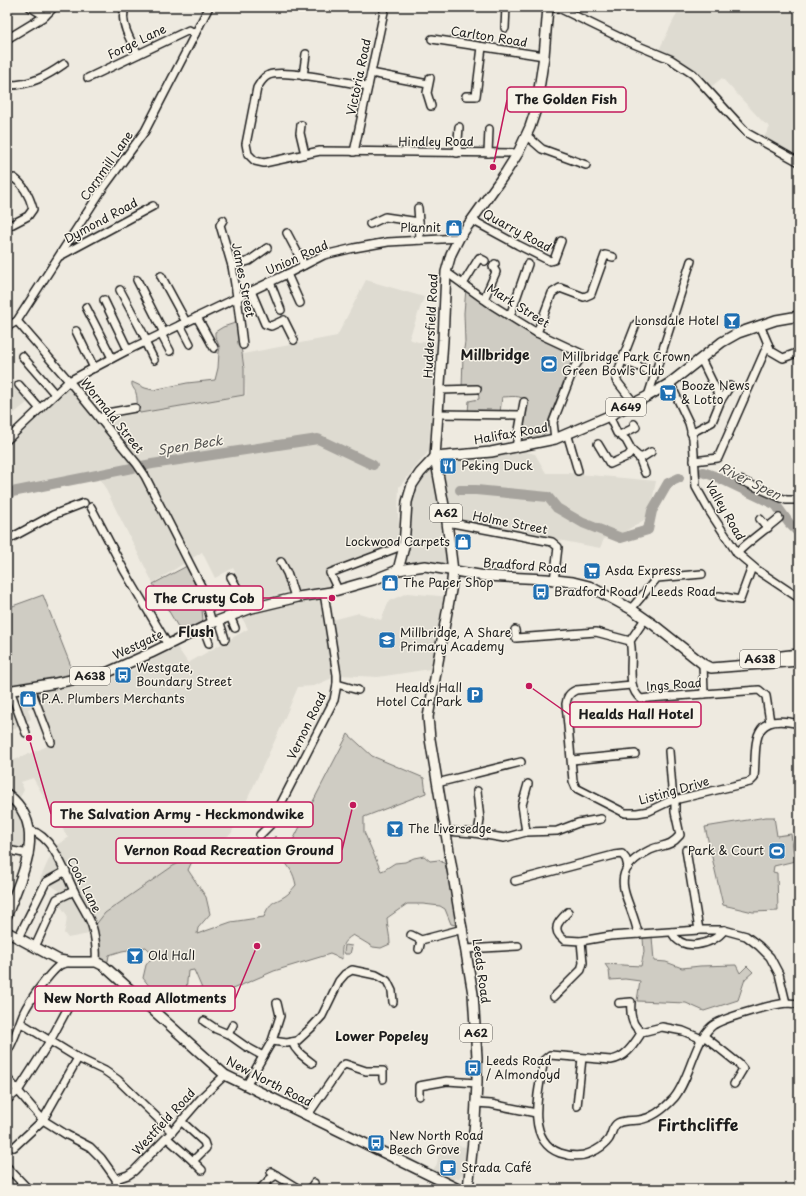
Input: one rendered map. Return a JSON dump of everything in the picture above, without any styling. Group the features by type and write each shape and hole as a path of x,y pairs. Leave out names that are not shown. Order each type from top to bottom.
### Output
{"main road":[{"name":"Huddersfield Road","path":"435,456 446,272 451,254 459,238 486,202 518,153 527,136 536,109 544,56 549,7"},
{"name":"Halifax Road","path":"435,456 491,452 555,439 609,416 648,396 670,383 722,342 738,333 776,320 799,316"},
{"name":"Leeds Road","path":"435,456 447,522 453,571 451,590 428,717 437,783 474,994 478,1057 475,1121 468,1189"},
{"path":"398,570 404,547 407,502 412,485 435,456"},
{"name":"Bradford Road","path":"398,570 424,566 485,576 573,582 589,586 630,609 703,664 711,668 799,661"},
{"name":"A638","path":"211,624 249,609 295,597 338,590 373,580 398,570"},
{"name":"Westgate","path":"8,691 106,673 211,624"},
{"name":"Bradford Road","path":"722,668 765,658 799,654"},
{"path":"7,794 17,803 26,816 30,830 29,854 7,915"},
{"path":"7,932 55,958 70,962 96,962"},
{"name":"New North Road","path":"96,962 111,972 224,1075 458,1189"}],"street":[{"path":"30,7 45,16"},
{"path":"7,39 45,16 54,7"},
{"path":"126,7 124,10 124,24 138,54"},
{"name":"Cornmill Lane","path":"7,327 18,321 101,191 145,131 209,7"},
{"name":"Victoria Road","path":"354,152 385,7"},
{"path":"505,28 506,7"},
{"path":"549,7 561,9 629,42 670,59 693,74 747,133 799,162"},
{"name":"Forge Lane","path":"88,78 189,30 196,34"},
{"name":"Carlton Road","path":"432,38 544,56"},
{"path":"466,96 476,96 482,47"},
{"path":"303,76 306,53"},
{"path":"7,85 27,84 61,68"},
{"path":"371,73 429,81 427,93 431,106"},
{"name":"Hindley Road","path":"368,86 303,76 270,74 261,80 257,88 246,144 248,154 256,161 264,163 320,151 518,153"},
{"path":"538,97 569,105"},
{"path":"301,125 300,133 305,154"},
{"path":"457,153 459,127"},
{"path":"488,153 489,129"},
{"path":"527,136 542,149 586,164"},
{"path":"7,180 14,178 21,183 32,203 33,209 28,216 7,227"},
{"name":"Dymond Road","path":"59,256 153,206"},
{"path":"418,208 420,240"},
{"path":"370,224 385,217 419,222"},
{"name":"James Street","path":"223,220 220,225 232,266 243,345"},
{"name":"Quarry Road","path":"472,220 518,246 550,261 554,260 561,241"},
{"path":"287,233 304,265"},
{"name":"Union Road","path":"7,440 69,381 128,350 324,256 354,248 388,242 459,238"},
{"path":"232,266 249,261 267,248"},
{"path":"537,333 552,294 560,288 584,297 591,294 605,255 613,257"},
{"path":"463,284 479,258 484,261"},
{"path":"648,396 691,261"},
{"path":"484,300 496,272 494,267 495,264"},
{"path":"510,316 528,264"},
{"name":"Mark Street","path":"446,272 484,300 537,333 582,354 574,368 553,422 555,439"},
{"path":"287,274 300,303"},
{"path":"161,276 183,324 190,344"},
{"path":"137,280 170,351"},
{"path":"270,282 282,310"},
{"path":"120,290 154,360"},
{"path":"251,291 265,324 271,326 284,320 294,340"},
{"path":"104,300 128,350"},
{"path":"86,307 112,358"},
{"path":"197,317 214,348"},
{"name":"Wormald Street","path":"18,321 137,464 202,588 211,624"},
{"path":"634,403 616,380 636,324"},
{"path":"760,325 771,351 783,358 798,355"},
{"path":"76,331 94,368"},
{"path":"694,461 718,458 768,344"},
{"path":"22,356 55,394"},
{"path":"700,359 721,400"},
{"path":"622,360 655,373"},
{"name":"Valley Road","path":"670,383 689,423 696,487 713,517 737,553 752,567 799,598"},
{"path":"19,385 40,409"},
{"path":"691,432 712,422 721,400 730,386"},
{"path":"440,390 477,389"},
{"path":"516,447 524,402"},
{"path":"100,418 107,413 135,408"},
{"path":"438,414 521,415"},
{"path":"609,416 617,433 626,440 632,451 639,457 645,473"},
{"path":"620,435 636,427 634,424"},
{"path":"567,434 578,471"},
{"path":"598,444 609,466 628,456 632,451"},
{"path":"639,457 643,457 651,452"},
{"path":"740,480 786,500 799,500"},
{"path":"7,540 53,515 88,505 168,645"},
{"path":"737,553 752,534 768,528 779,518"},
{"path":"760,519 768,528"},
{"name":"Holme Street","path":"447,522 552,542 558,547 554,580"},
{"path":"338,590 330,573 399,547 404,547"},
{"path":"281,562 287,573 295,597"},
{"path":"719,595 740,600 752,567"},
{"path":"630,609 657,578 702,574"},
{"path":"231,577 249,609"},
{"name":"Vernon Road","path":"260,835 270,825 334,701 337,675 324,593"},
{"path":"230,616 235,628"},
{"path":"515,630 516,638 596,632 630,641 645,619"},
{"path":"211,624 226,639"},
{"path":"210,643 211,624"},
{"name":"Ings Road","path":"630,641 632,648 632,685 637,695 641,698 759,690 766,696 770,722"},
{"path":"703,664 704,694"},
{"path":"337,684 358,690"},
{"name":"Listing Drive","path":"632,685 576,690 567,698 566,704 573,781 576,788 625,812 637,813 649,811 674,800 750,782 754,778 756,741 759,734 770,722"},
{"path":"30,687 51,742"},
{"path":"8,691 26,733"},
{"path":"770,722 774,721 799,724"},
{"path":"638,934 636,922 623,884 624,874 628,867 645,853 651,849 672,844 680,835 675,812 669,751"},
{"path":"572,760 635,754"},
{"path":"437,783 520,762"},
{"path":"526,832 522,805 528,784"},
{"path":"477,791 480,820 478,833"},
{"path":"445,831 478,833 504,838 526,832 556,831 578,824 601,820"},
{"name":"Cook Lane","path":"30,830 37,832 47,840 66,871 74,891 91,923 97,951 96,962"},
{"path":"7,850 29,854"},
{"path":"686,850 699,930"},
{"path":"515,881 614,854 622,854 626,859 628,867"},
{"path":"18,938 46,882 66,871"},
{"path":"35,947 57,899 74,891"},
{"path":"568,912 557,925 558,933 564,940 581,940 699,930 724,930 746,936 759,946 770,958 779,974 786,1003"},
{"path":"411,935 421,940 463,929"},
{"path":"672,932 672,934 680,941 696,945 709,942 721,935 724,930"},
{"path":"419,949 421,940"},
{"path":"554,997 581,970 584,963 581,940"},
{"path":"466,949 518,946"},
{"path":"7,1052 21,1023 24,1012 34,996 52,972 60,965 70,962"},
{"path":"272,1041 287,1043 297,1041 322,1016 339,981 345,974 352,970 376,975 387,981 392,991 392,1002"},
{"path":"7,1100 18,1091 50,1041 70,1002"},
{"path":"619,1003 631,1002 634,1025 642,1032"},
{"path":"246,1086 272,1041 280,1016 277,1003"},
{"path":"734,1084 743,1069 739,1064 703,1038 683,1031 662,1027 642,1032 626,1054 619,1059 612,1060 550,1056 544,1060 536,1114 537,1125 546,1144 554,1150 576,1156 589,1153 600,1147 609,1138 615,1125 620,1122 640,1120 656,1113 667,1105 682,1087 703,1038 712,1026 726,1018 776,1005 786,1003 799,1004"},
{"path":"204,1021 263,1056"},
{"path":"21,1023 78,1058 105,1071 118,1080 202,1170"},
{"path":"228,1034 233,1025"},
{"path":"292,1042 294,1048 299,1054 312,1063"},
{"path":"14,1147 43,1120 78,1058"},
{"path":"577,1106 582,1058"},
{"path":"307,1116 340,1067 345,1064 366,1071 383,1071 383,1079"},
{"name":"Westfield Road","path":"116,1179 128,1175 134,1171 170,1135 204,1095 224,1075"},
{"path":"7,1078 43,1120 90,1147 101,1158 116,1179 117,1189"},
{"path":"419,1096 419,1086 447,1081 477,1083"},
{"path":"475,1103 491,1104 536,1114"},
{"path":"182,1122 206,1145 206,1148 193,1161"},
{"path":"7,1167 28,1189"},
{"path":"260,1189 274,1174 299,1189"},
{"path":"380,1189 417,1189"}],"shaded area":[{"path":"680,7 799,7 799,160 763,139 770,127 763,122 722,78 712,86 693,68 659,50"},
{"path":"366,280 424,297 409,339 418,342 435,341 429,451 399,487 398,513 400,543 328,569 333,585 286,592 250,602 233,568 215,578 202,552 153,583 97,472 25,485 7,491 7,447 69,387 101,425 108,418 246,395 243,354 337,336"},
{"path":"466,288 575,352 549,419 546,431 535,441 518,446 526,402 522,398 516,396 502,397 500,412 468,412 469,401 479,399 478,388 462,389"},
{"path":"238,322 244,369 244,395 140,413 132,382 153,390 187,383 215,380 220,348 215,332 223,327"},
{"path":"7,372 28,402 7,419"},
{"path":"527,452 535,454 546,473 568,473 656,481 649,517 619,535 604,539 600,548 450,519 441,460"},
{"path":"431,463 447,564 406,561 414,485"},
{"path":"187,566 201,599 203,620 199,624 181,632 153,584"},
{"path":"407,593 450,597 437,668 378,677 339,675 314,686 298,687 231,834 211,847 173,866 105,913 89,934 68,938 64,933 67,915 59,904 60,891 40,879 55,846 68,838 33,778 21,782 24,790 17,803 26,816 25,849 7,844 7,750 12,761 55,743 37,692 112,678 131,671 177,647 188,663 248,629 241,616 275,604 323,595 329,621 359,613 381,620 389,601"},
{"path":"43,595 74,674 7,687 7,608"},
{"path":"29,690 35,706 28,709 31,719 7,733 7,691"},
{"path":"348,734 372,756 424,778 426,793 364,817 364,832 381,871 395,863 405,862 424,856 430,861 439,860 445,864 459,921 456,925 451,924 445,909 440,906 407,904 387,918 390,944 381,948 373,947 353,935 344,942 342,959 330,954 274,971 207,1000 194,970 188,971 185,1001 182,1006 172,1006 150,987 143,978 146,965 157,951 151,952 146,947 122,951 109,955 108,961 104,963 99,954 94,927 105,913 173,866 195,855 188,870 206,897 210,914 198,928 197,934 231,922 264,917 266,911 272,904 290,892 296,885 291,870 272,841 275,836 280,841 291,844"},
{"path":"774,817 777,836 791,834 795,861 774,866 773,872 777,873 778,911 753,912 723,905 705,827"},
{"path":"652,937 654,961 666,962 682,968 736,965 740,973 747,966 753,972 745,979 738,1000 704,1011 686,1003 637,1001 640,981 625,979 610,980 609,970 605,964 641,966 644,952 643,938"},
{"path":"345,945 352,946 350,954 345,954"},
{"path":"443,1145 469,1147 466,1170 459,1178 452,1179 433,1170 437,1164"}],"waterway":[{"name":"Spen Beck","path":"7,493 152,464 318,439 373,465"},
{"name":"River Spen","path":"703,472 717,477 776,505 789,523 799,533"},
{"name":"River Spen","path":"460,490 476,490 548,497 557,508 583,523 621,538 648,530 652,511 668,483 679,478"}],"place":[{"name":"The Golden Fish","path":"493,167"},
{"name":"Plannit","path":"454,228"},
{"name":"Lonsdale Hotel","path":"732,321"},
{"name":"Millbridge Park Crown Green Bowls Club","path":"549,364"},
{"name":"Booze News & Lotto","path":"668,393"},
{"name":"Peking Duck","path":"448,466"},
{"name":"Lockwood Carpets","path":"463,542"},
{"name":"Asda Express","path":"592,571"},
{"name":"The Paper Shop","path":"390,583"},
{"name":"Bradford Road / Leeds Road","path":"541,592"},
{"name":"The Crusty Cob","path":"332,598"},
{"name":"Millbridge, A Share Primary Academy","path":"387,640"},
{"name":"Westgate, Boundary Street","path":"123,675"},
{"name":"Healds Hall Hotel","path":"529,686"},
{"name":"Healds Hall Hotel Car Park","path":"475,695"},
{"name":"P.A. Plumbers Merchants","path":"28,699"},
{"name":"The Salvation Army - Heckmondwike","path":"29,738"},
{"name":"Vernon Road Recreation Ground","path":"353,805"},
{"name":"The Liversedge","path":"395,829"},
{"name":"Park & Court","path":"777,851"},
{"name":"New North Road Allotments","path":"257,946"},
{"name":"Old Hall","path":"135,956"},
{"name":"Leeds Road / Almondoyd","path":"473,1068"},
{"name":"New North Road Beech Grove","path":"376,1143"},
{"name":"Strada Café","path":"448,1168"}],"district":[{"name":"Millbridge","path":"495,355"},
{"name":"Flush","path":"196,632"},
{"name":"Lower Popeley","path":"382,1036"},
{"name":"Firthcliffe","path":"698,1125"}]}
